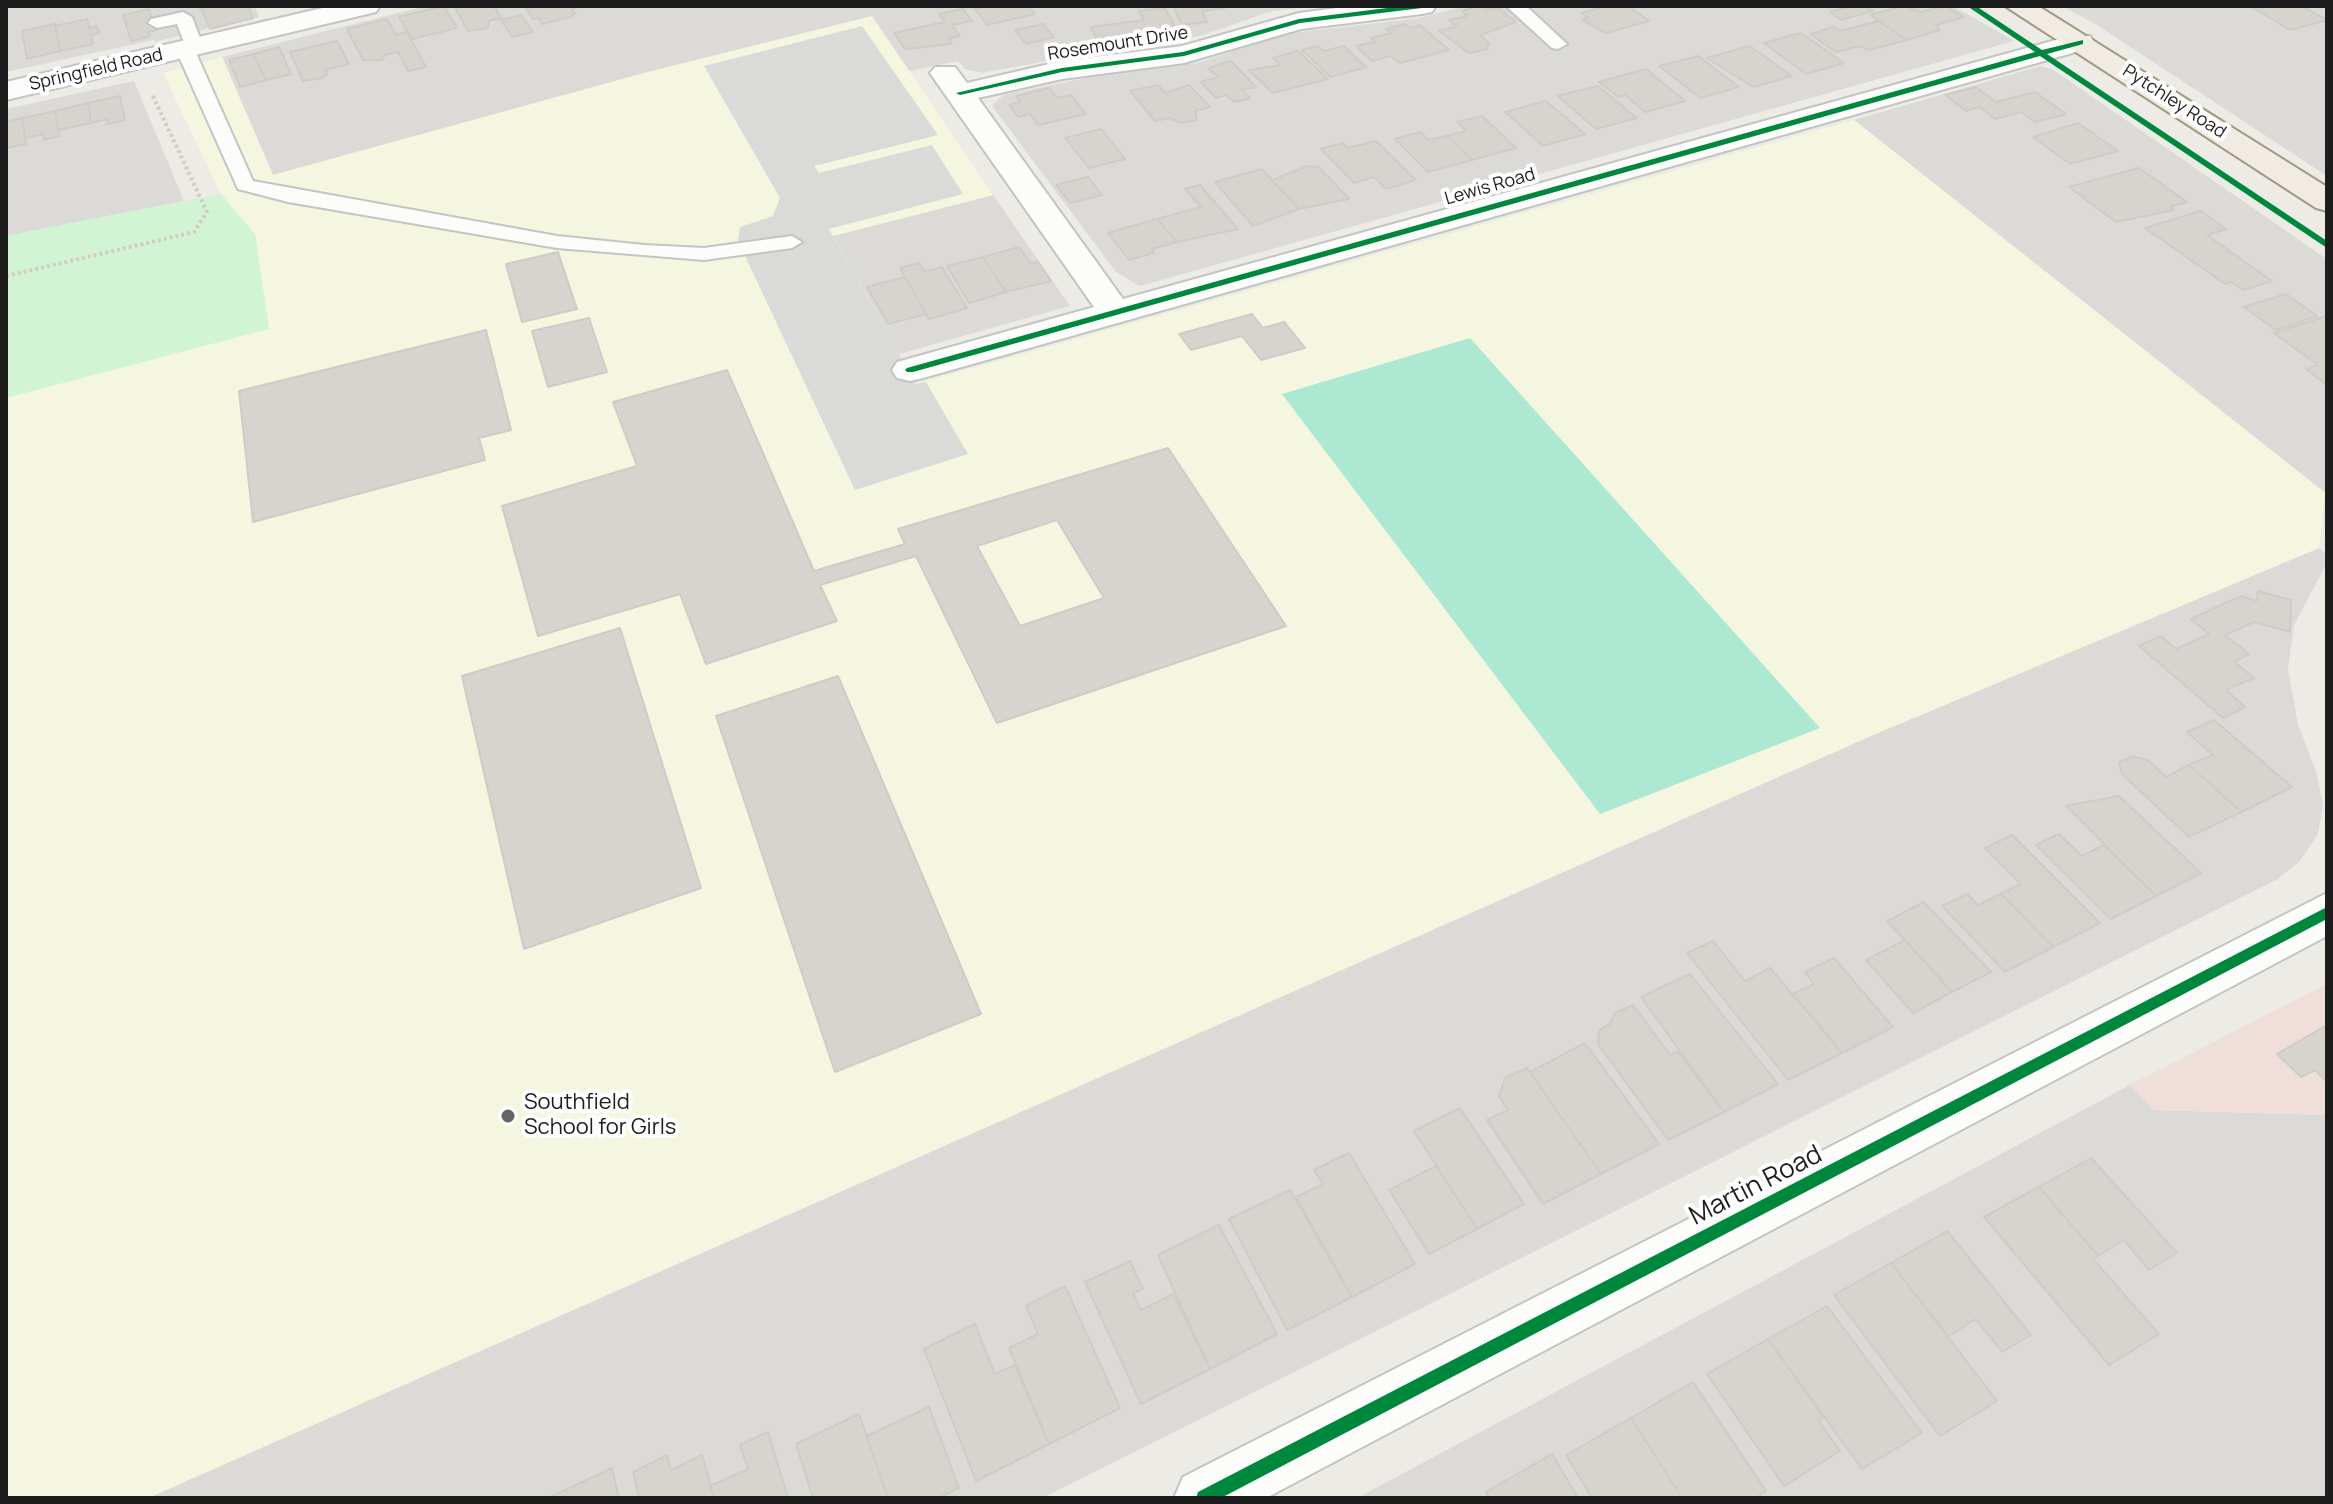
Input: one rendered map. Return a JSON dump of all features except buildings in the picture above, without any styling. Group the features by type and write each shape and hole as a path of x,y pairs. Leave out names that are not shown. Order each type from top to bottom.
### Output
{"main road":[{"name":"Pytchley Road","path":"2019,6 2327,201"}],"street":[{"name":"Springfield Road","path":"6,91 190,49 297,14 366,6"},
{"name":"Rosemount Drive","path":"1115,313 951,81 1184,54 1299,21 1415,7"},
{"name":"Lewis Road","path":"910,370 2080,42"},
{"name":"Martin Road","path":"1204,1498 2327,913"}],"lane":[{"path":"1515,6 1558,44"},
{"path":"157,23 183,17 190,49 245,185 288,196 527,237 630,250 704,254 792,242"}],"path":[{"path":"6,276 194,232 207,212 150,89"}],"shaded area":[{"path":"6,6 255,6 259,17 6,72"},
{"path":"197,6 206,29 155,42 151,32 157,29 149,7"},
{"path":"426,6 1319,6 1272,11 1203,35 1150,47 1097,52 981,73 965,69 958,61 909,71 871,17 648,72 273,175 222,57"},
{"path":"1465,6 1953,6 2014,41 1140,286 1116,272 992,106 1003,95 1090,77 1201,62 1283,34 1419,18"},
{"path":"2062,6 2327,6 2327,176 2097,25"},
{"name":"Southfield School for Girls","path":"872,16 993,195 833,236 916,384 1854,120 2325,493 2319,548 1873,735 148,1498 6,1498 6,398 269,328 255,234 221,194 163,73 222,57 273,175 648,72"},
{"path":"862,26 938,135 814,166 819,173 932,145 963,194 829,229 916,384 926,382 968,454 855,490 738,241 740,227 773,216 780,198 704,66"},
{"path":"2040,66 2052,69 2327,259 2327,494 1854,120"},
{"path":"134,81 184,201 6,236 6,109"},
{"path":"993,195 1070,306 899,354 833,236"},
{"path":"2319,548 2327,555 2327,563 2294,625 2288,669 2298,724 2316,771 2323,805 2318,834 2300,861 2278,879 1042,1498 148,1498 1873,735"},
{"path":"2327,984 2327,1115 2154,1110 2130,1085"},
{"path":"2130,1085 2154,1110 2327,1115 2327,1498 1357,1498"}],"green space":[{"path":"221,194 255,234 269,329 6,398 6,236"},
{"path":"1470,338 1820,728 1600,814 1282,394"}],"cycle path":[{"path":"960,93 1062,70 1184,54 1299,21 1422,6"},
{"path":"1971,6 2327,245"},
{"path":"910,370 2080,42"},
{"path":"1204,1498 2327,913"}],"place":[{"name":"Southfield School for Girls","path":"508,1116"}]}
